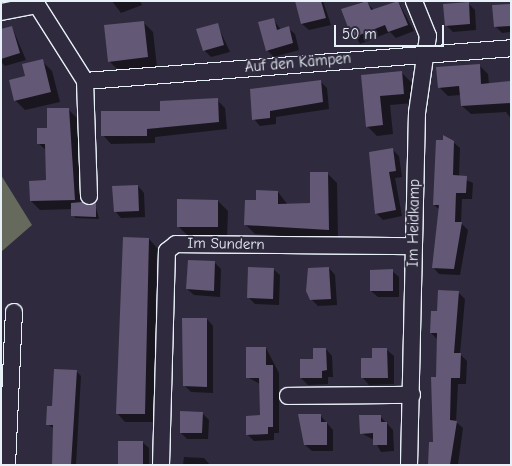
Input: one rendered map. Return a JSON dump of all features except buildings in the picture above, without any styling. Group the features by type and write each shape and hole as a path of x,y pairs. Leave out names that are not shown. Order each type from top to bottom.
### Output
{"street":[{"name":"Im Heidkamp","path":"409,465 412,395 412,246 417,113 428,36 414,1"},
{"path":"1,12 40,3 85,81 89,196"},
{"name":"Auf den Kämpen","path":"85,81 427,52 511,48"},
{"name":"Im Sundern","path":"162,465 167,251 176,244 412,246"},
{"path":"7,465 7,338 14,312"},
{"path":"288,396 412,395"}],"green space":[{"path":"1,175 32,225 1,252"}]}
